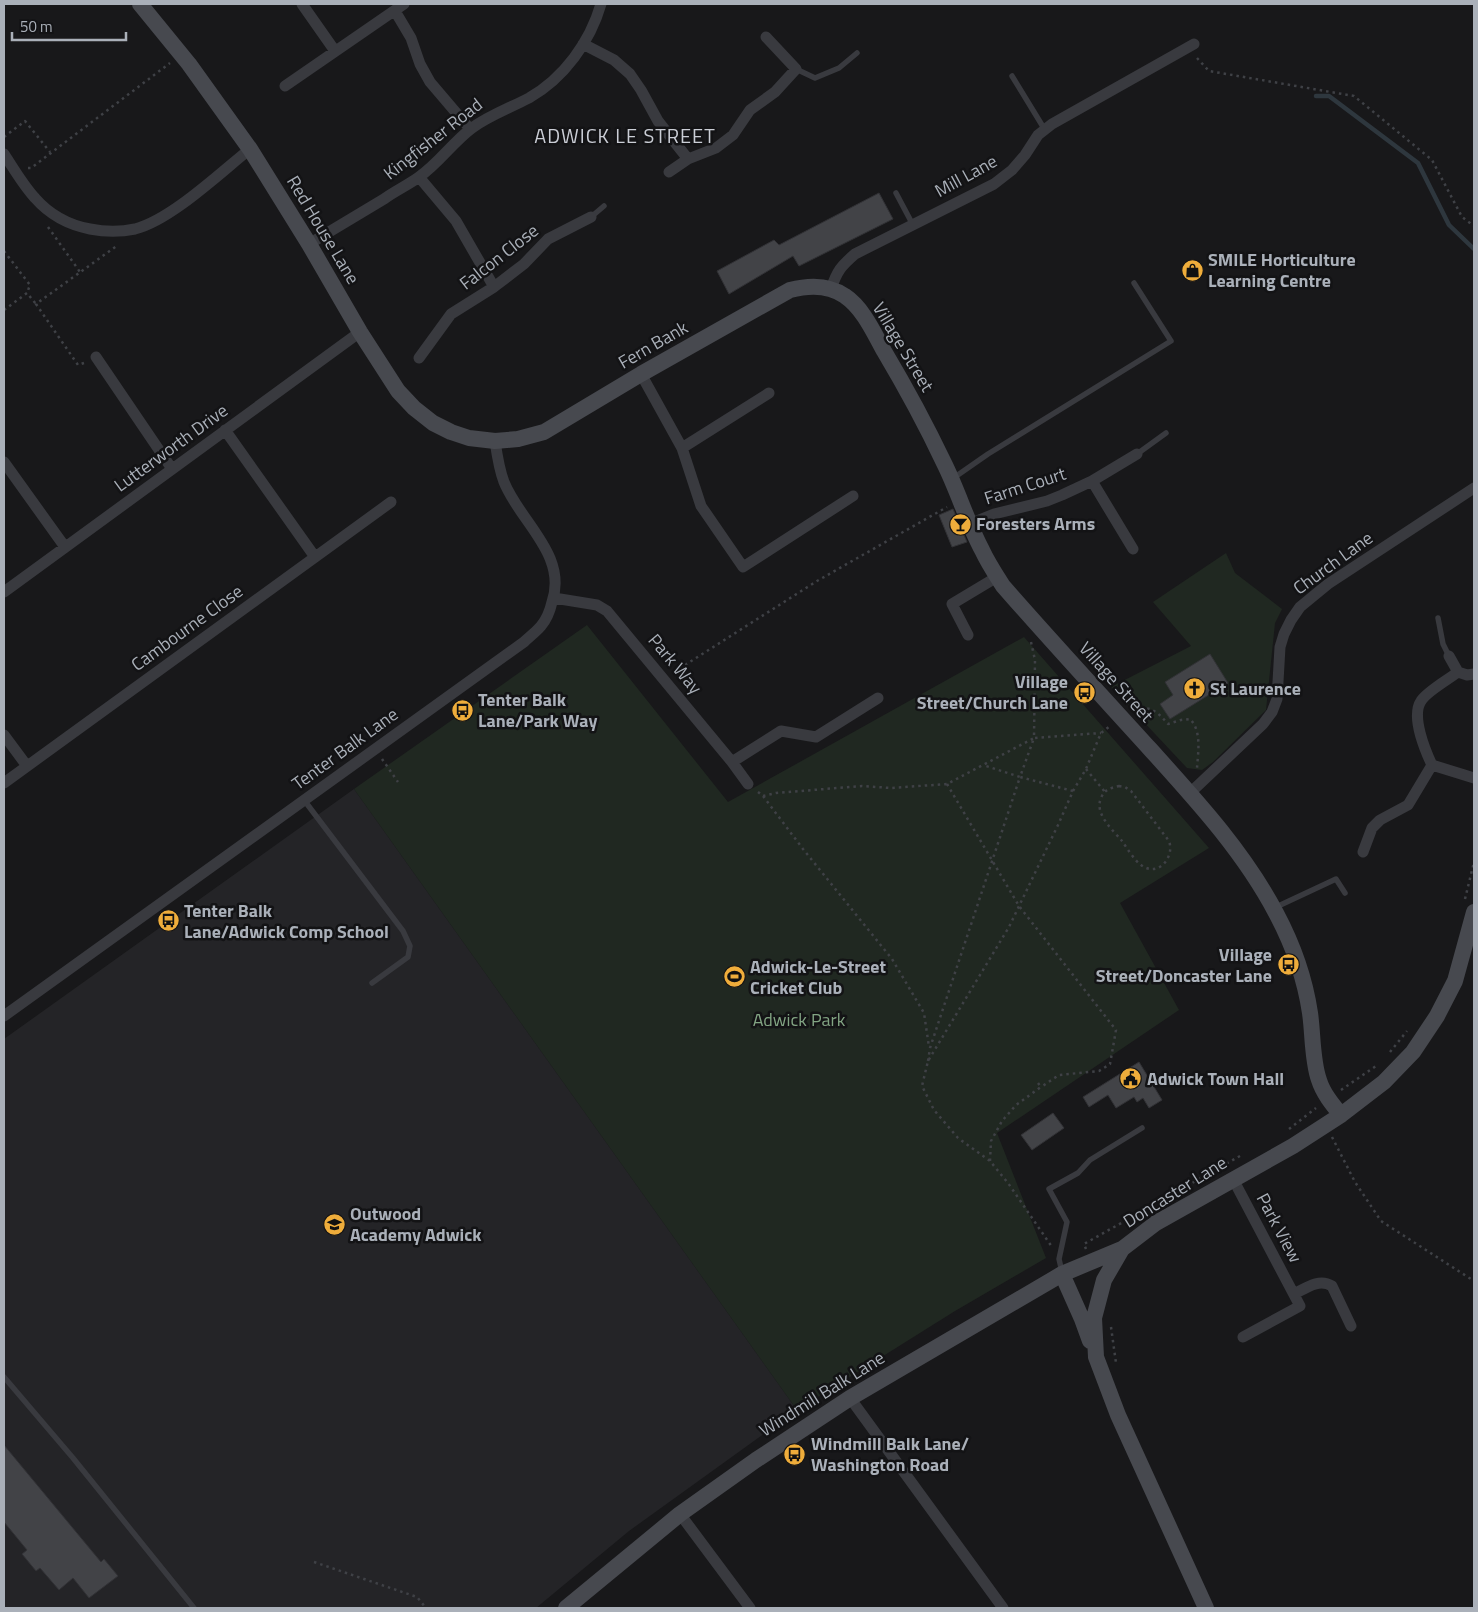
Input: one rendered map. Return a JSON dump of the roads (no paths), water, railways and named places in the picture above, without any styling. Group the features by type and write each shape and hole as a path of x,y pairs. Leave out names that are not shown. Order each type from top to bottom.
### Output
{"street":[{"name":"Red House Lane","path":"140,4 181,55 250,149 309,244 360,332 398,391 414,408 451,432 469,438 495,441"},
{"path":"302,4 335,51"},
{"name":"Kingfisher Road","path":"309,244 419,177 470,129 492,114 529,98 547,85 566,68 583,44 595,22 600,4"},
{"path":"285,86 400,7 420,64 430,82 470,129"},
{"path":"670,172 688,158 716,148 733,135 750,110 775,92 796,69 766,37"},
{"path":"583,44 614,60 630,74 658,121 688,158"},
{"name":"Mill Lane","path":"831,289 836,273 841,265 854,254 994,184 1012,170 1025,156 1038,135 1052,124 1191,46"},
{"path":"4,154 35,198 54,215 79,227 106,232 136,229 162,218 250,149"},
{"path":"419,177 456,221 494,287"},
{"name":"Falcon Close","path":"419,358 451,314 494,287 524,264 548,239 591,217"},
{"name":"Fern Bank","path":"495,441 518,439 544,432 640,374 790,290 806,286 822,286 831,289"},
{"name":"Village Street","path":"831,289 850,300 861,312 872,330 928,430 969,524 982,551 1003,586 1190,793 1236,850 1274,908 1294,954 1304,985 1310,1012 1318,1079 1325,1094 1341,1115"},
{"name":"Lutterworth Drive","path":"4,592 360,332"},
{"path":"96,357 172,469"},
{"path":"640,374 682,448 701,506 743,567 853,496"},
{"path":"682,448 769,393"},
{"path":"225,430 315,557"},
{"name":"Tenter Balk Lane","path":"4,1016 524,642 540,626 549,612 554,598 555,579 553,564 545,547 504,482 495,441"},
{"name":"Farm Court","path":"969,524 994,514 1047,501 1092,481 1137,454"},
{"path":"4,462 65,547"},
{"name":"Farm Court","path":"1092,481 1133,549"},
{"name":"Church Lane","path":"1190,793 1263,724 1272,712 1277,700 1279,684 1280,647 1284,634 1300,607 1328,584 1474,488"},
{"name":"Cambourne Close","path":"4,783 391,502"},
{"path":"968,635 952,604 998,577"},
{"name":"Park Way","path":"554,598 597,605 607,611 748,784"},
{"path":"1449,656 1458,672 1467,675 1474,674"},
{"path":"1458,672 1422,699 1418,706 1420,730 1432,765 1474,778"},
{"path":"732,762 781,731 816,737 878,698"},
{"path":"4,735 26,766"},
{"path":"1363,852 1372,828 1380,820 1408,805 1432,765"},
{"name":"Doncaster Lane","path":"1206,1608 1118,1415 1096,1357 1094,1318 1104,1280 1122,1250 1156,1223 1233,1178 1293,1146 1341,1115 1384,1082 1413,1052 1437,1016 1455,981 1474,912"},
{"name":"Park View","path":"1233,1178 1294,1294"},
{"name":"Windmill Balk Lane","path":"566,1608 680,1514 756,1460 850,1398 1061,1267 1122,1250"},
{"path":"1061,1267 1096,1357"},
{"path":"1242,1337 1300,1306 1294,1294 1321,1282 1332,1286 1351,1326"},
{"path":"850,1398 1003,1608"},
{"path":"680,1514 750,1608"}],"lane":[{"path":"796,69 814,78 839,68 857,53"},
{"path":"1012,76 1044,130"},
{"path":"896,193 913,225"},
{"path":"591,217 604,206"},
{"path":"951,480 988,454 1171,341 1134,283"},
{"path":"1137,454 1166,433"},
{"path":"1438,618 1443,644 1449,656"},
{"path":"304,800 402,930 410,946 408,957 372,984"},
{"path":"1274,908 1336,879 1345,893"},
{"path":"1061,1267 1067,1222 1049,1189 1078,1173 1090,1160 1142,1128"},
{"path":"4,1377 73,1458 194,1608"}],"waterway":[{"path":"1316,96 1329,96 1418,163 1449,225 1474,249"}],"place":[{"name":"SMILE Horticulture Learning Centre","path":"1192,270"},
{"name":"Foresters Arms","path":"960,524"},
{"name":"St Laurence","path":"1194,689"},
{"name":"Village Street/Church Lane","path":"1084,692"},
{"name":"Tenter Balk Lane/Park Way","path":"462,710"},
{"name":"Tenter Balk Lane/Adwick Comp School","path":"168,921"},
{"name":"Village Street/Doncaster Lane","path":"1288,965"},
{"name":"Adwick-Le-Street Cricket Club","path":"734,977"},
{"name":"Adwick Town Hall","path":"1131,1079"},
{"name":"Outwood Academy Adwick","path":"334,1224"},
{"name":"Windmill Balk Lane/ Washington Road","path":"795,1454"}],"district":[{"name":"ADWICK LE STREET","path":"625,136"}],"park label":[{"name":"Adwick Park","path":"799,1020"}]}
